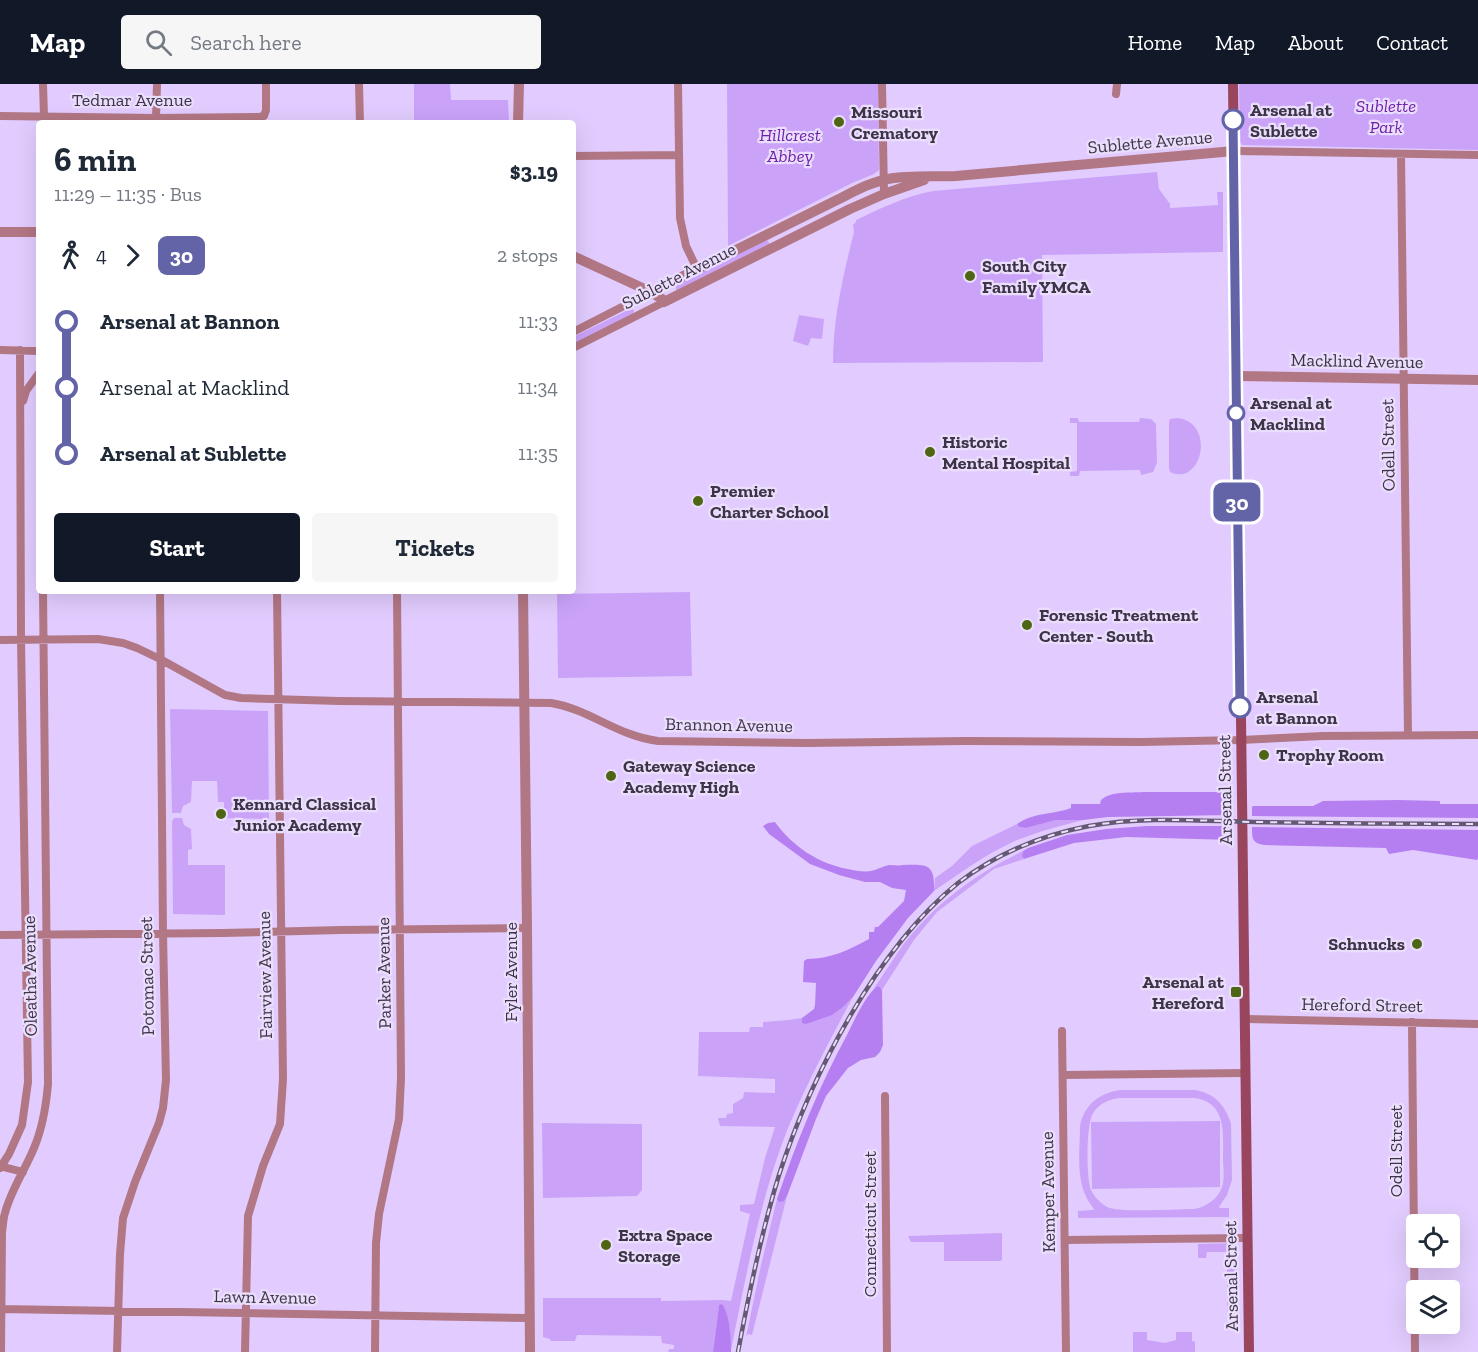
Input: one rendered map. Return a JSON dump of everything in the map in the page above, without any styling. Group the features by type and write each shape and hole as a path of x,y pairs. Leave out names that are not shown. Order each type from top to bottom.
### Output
{"main road":[{"name":"Arsenal Street","path":"1233,84 1249,1352"}],"street":[{"path":"43,84 44,116"},
{"path":"156,84 156,118"},
{"name":"Tedmar Avenue","path":"0,116 44,116 82,120 264,116 266,84"},
{"path":"359,84 360,120"},
{"path":"518,120 519,84"},
{"path":"678,84 680,218 686,246 698,269"},
{"path":"882,84 884,194"},
{"path":"1116,94 1117,84"},
{"name":"Sublette Avenue","path":"576,330 849,194 884,180 1234,151 1478,155"},
{"name":"Odell Street","path":"1401,154 1408,735"},
{"path":"576,156 679,155"},
{"name":"Sublette Avenue","path":"576,346 850,209 933,177"},
{"path":"0,232 36,232"},
{"path":"576,257 651,292 664,302"},
{"path":"0,350 36,351"},
{"name":"Oleatha Avenue","path":"0,1166 9,1154 22,1125 28,1082 21,640 20,350"},
{"name":"Macklind Avenue","path":"1236,376 1478,380"},
{"name":"Oleatha Avenue","path":"21,415 26,391 36,377"},
{"name":"Oleatha Avenue","path":"1,1352 2,1232 5,1213 34,1148 46,1108 48,1081 43,594"},
{"name":"Potomac Street","path":"117,1352 123,1218 159,1123 166,1080 160,594"},
{"name":"Fairview Avenue","path":"245,1352 248,1216 263,1166 280,1124 283,1079 278,594"},
{"name":"Parker Avenue","path":"375,1352 376,1243 379,1214 399,1119 401,1078 397,594"},
{"name":"Fyler Avenue","path":"523,594 528,928 530,1352"},
{"name":"Brannon Avenue","path":"0,640 113,640 160,659 225,695 240,698 550,703 570,707 631,735 658,741 1141,742 1241,740 1323,735 1478,735"},
{"path":"0,935 528,928"},
{"name":"Hereford Street","path":"1245,1019 1478,1023"},
{"name":"Odell Street","path":"1412,1022 1415,1352"},
{"name":"Kemper Avenue","path":"1062,1031 1066,1352"},
{"path":"1063,1075 1245,1073"},
{"name":"Connecticut Street","path":"885,1096 887,1352"},
{"path":"0,1166 23,1172"},
{"path":"1065,1240 1247,1238"},
{"name":"Lawn Avenue","path":"0,1309 530,1318"}],"green space":[{"path":"414,84 450,84 451,100 508,100 509,120 414,120"},
{"name":"Hillcrest Abbey","path":"727,84 878,84 879,170 728,246"},
{"name":"Sublette Park","path":"1239,84 1478,84 1478,150 1242,145 1240,142"},
{"path":"1157,172 1159,189 1170,204 1170,208 1218,205 1217,192 1223,192 1223,252 1042,255 1043,362 833,363 837,313 854,232 853,225 856,220 903,199 933,191"},
{"path":"767,240 770,244 676,290 677,284"},
{"path":"632,308 634,311 633,314 576,342 576,336"},
{"path":"799,315 824,319 822,339 811,338 808,346 793,341"},
{"path":"1070,418 1078,418 1079,422 1139,422 1140,418 1151,419 1156,424 1157,463 1153,472 1141,475 1140,470 1080,471 1079,476 1070,476 1070,472 1077,471 1077,423 1070,423"},
{"path":"1178,418 1190,422 1201,441 1197,463 1190,471 1181,474 1170,472 1169,468 1169,422 1170,419"},
{"path":"690,592 692,676 558,678 557,594"},
{"path":"170,709 268,711 269,819 224,818 224,802 218,802 217,781 192,781 191,802 183,806 181,813 172,813"},
{"path":"174,818 182,818 184,825 191,829 192,849 188,850 188,865 225,865 225,915 173,914 172,821"},
{"path":"1056,820 1083,820 1040,832 1004,846 934,891 935,878 952,866 972,846 1017,824 1019,827 1026,828"},
{"path":"1023,851 1024,859 994,869 937,912 914,940 882,990 877,986 874,988 915,930 943,903 973,879"},
{"path":"853,997 803,1095 778,1155 755,1238 731,1350 729,1327 719,1307 713,1352 668,1352 669,1349 674,1349 674,1345 662,1343 661,1336 577,1335 575,1341 551,1341 543,1337 543,1298 661,1298 661,1301 731,1301 750,1214 740,1211 740,1205 754,1204 775,1127 720,1126 718,1118 726,1118 727,1114 733,1113 733,1104 743,1098 744,1092 775,1093 775,1079 698,1076 699,1032 749,1032 750,1027 763,1027 763,1022 802,1018 802,1023 843,1007"},
{"path":"1120,1090 1195,1090 1208,1094 1218,1101 1226,1111 1231,1123 1232,1180 1227,1195 1219,1207 1229,1208 1229,1217 1078,1218 1078,1211 1094,1209 1083,1190 1081,1180 1080,1126 1089,1106 1099,1097","holes":["1120,1098 1194,1098 1212,1106 1218,1112 1221,1120 1223,1180 1215,1199 1194,1209 1162,1210 1113,1209 1100,1202 1089,1184 1088,1139 1095,1110 1105,1102"]},
{"path":"1220,1121 1220,1187 1092,1189 1091,1122"},
{"path":"542,1123 642,1124 642,1190 637,1196 543,1198"},
{"path":"787,1196 752,1335 748,1334 746,1337 777,1199 784,1201"},
{"path":"1001,1233 1002,1260 1000,1261 944,1261 944,1242 911,1242 908,1236"},
{"path":"1237,1243 1237,1252 1207,1252 1206,1258 1198,1258 1198,1244"},
{"path":"1227,1254 1237,1254 1238,1312 1227,1311"},
{"path":"1133,1332 1147,1332 1147,1340 1165,1343 1176,1340 1176,1332 1192,1332 1195,1352 1133,1352"}],"shaded area":[{"path":"1143,792 1231,793 1231,815 1056,820 1026,828 1019,827 1017,824 1030,817 1071,808 1071,804 1100,804 1101,800 1110,795"},
{"path":"1323,801 1440,801 1440,804 1478,804 1478,818 1252,816 1253,806 1313,806"},
{"path":"775,822 807,853 837,867 866,871 889,865 919,865 928,867 933,875 934,891 908,918 853,997 832,1015 806,1024 802,1023 802,1018 814,1009 816,983 803,982 804,961 839,953 869,939 869,932 874,932 875,927 878,927 904,901 906,890 892,888 880,882 865,882 839,875 810,864 769,834 763,826"},
{"path":"1147,826 1231,826 1231,840 1126,837 1074,843 1024,859 1022,856 1023,851 1028,848 1067,835"},
{"path":"1252,827 1478,830 1478,858 1477,860 1413,850 1389,854 1386,848 1264,845 1257,843 1254,839"},
{"path":"877,986 882,990 883,1045 880,1052 875,1057 861,1060 848,1068 826,1096 787,1196 784,1201 780,1202 777,1199 818,1094 861,1008"},
{"path":"720,1304 723,1305 729,1322 731,1352 713,1352"}],"railway":[{"path":"738,1352 756,1263 779,1175 809,1097 828,1057 874,978 928,910 958,883 988,863 1037,840 1071,830 1109,823 1172,820 1478,824"}],"bus line":[{"name":"30","path":"1233,120 1240,707"}],"place":[{"name":"Arsenal at Sublette","path":"1233,120"},
{"name":"Missouri Crematory","path":"839,122"},
{"name":"South City Family YMCA","path":"970,276"},
{"name":"Arsenal at Macklind","path":"1236,413"},
{"name":"Historic Mental Hospital","path":"930,452"},
{"name":"Premier Charter School","path":"698,501"},
{"name":"Forensic Treatment Center - South","path":"1027,625"},
{"name":"Arsenal at Bannon","path":"1240,707"},
{"name":"Trophy Room","path":"1264,755"},
{"name":"Gateway Science Academy High","path":"611,776"},
{"name":"Kennard Classical Junior Academy","path":"221,814"},
{"name":"Schnucks","path":"1417,944"},
{"name":"Arsenal at Hereford","path":"1236,992"},
{"name":"Extra Space Storage","path":"606,1245"}]}
